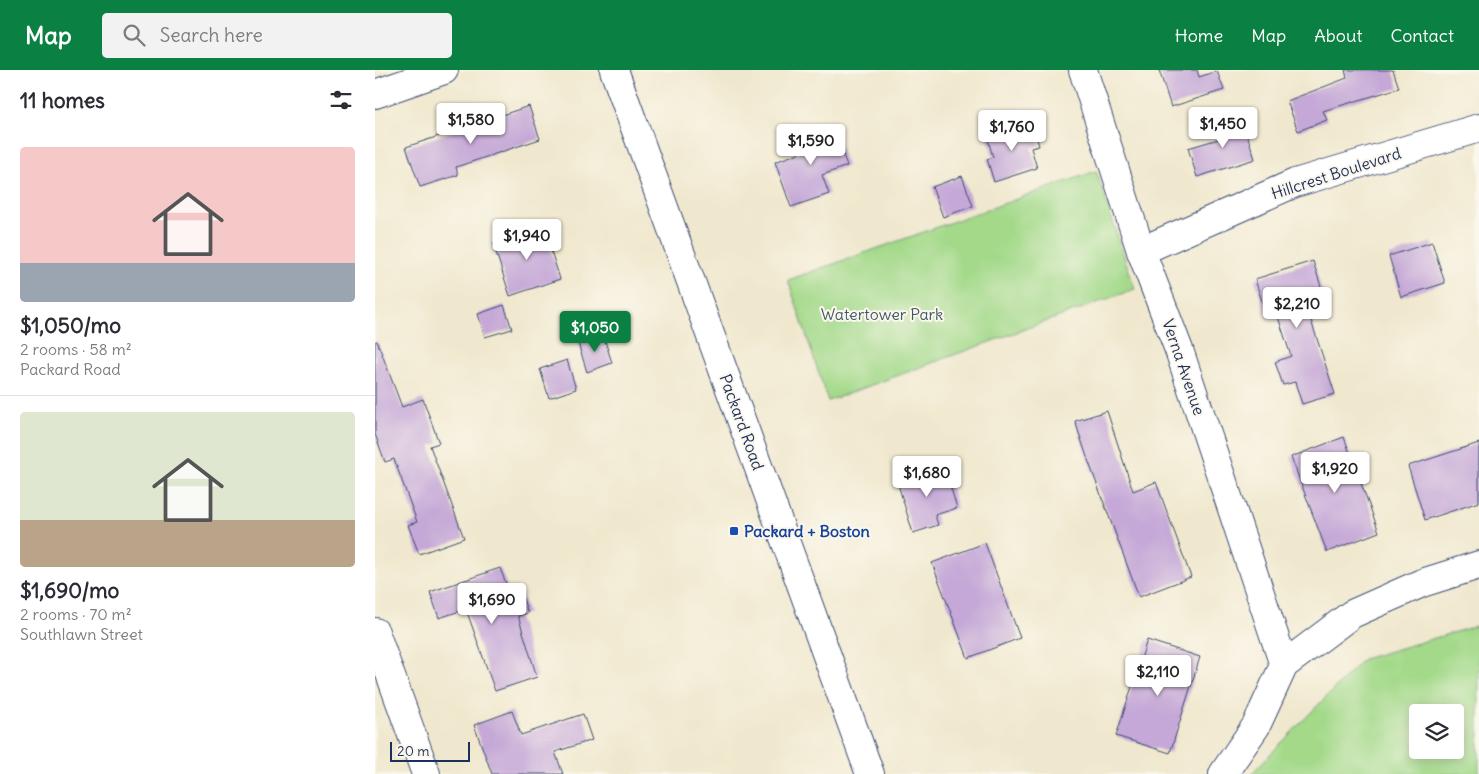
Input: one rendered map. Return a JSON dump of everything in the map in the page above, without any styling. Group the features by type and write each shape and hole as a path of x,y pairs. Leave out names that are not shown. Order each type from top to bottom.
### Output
{"street":[{"path":"375,94 444,70"},
{"name":"Packard Road","path":"614,70 870,774"},
{"name":"Verna Avenue","path":"1083,70 1141,251 1179,350 1284,665"},
{"name":"Hillcrest Boulevard","path":"1141,251 1295,183 1479,128"},
{"path":"1223,774 1256,726 1284,665 1352,614 1422,583 1479,565"},
{"path":"375,632 426,774"}],"green space":[{"name":"Watertower Park","path":"1096,171 1135,289 828,401 788,280"},
{"path":"1479,625 1479,774 1251,774 1363,659"}],"building":[{"path":"1159,70 1197,70 1199,77 1217,71 1224,90 1171,107"},
{"path":"1345,70 1393,70 1399,88 1323,111 1327,120 1298,131 1287,101 1347,78"},
{"path":"529,106 540,139 456,167 458,175 420,187 406,147"},
{"path":"1241,116 1255,159 1197,177 1188,148 1222,138 1217,123"},
{"path":"1032,122 1039,146 1031,148 1037,168 994,182 987,159 993,157 987,136"},
{"path":"833,126 847,166 822,175 829,194 791,207 775,162 799,153 794,140"},
{"path":"962,176 973,206 943,217 932,187"},
{"path":"543,226 560,279 510,296 493,243"},
{"path":"1432,242 1445,283 1401,297 1389,256"},
{"path":"1313,261 1323,293 1304,299 1335,394 1302,404 1295,382 1283,385 1275,362 1291,356 1277,314 1267,318 1255,279"},
{"path":"504,305 512,329 485,337 478,314"},
{"path":"603,334 612,363 587,372 578,343"},
{"path":"377,341 402,407 423,399 439,443 430,446 464,538 419,554 408,525 417,522 394,459 385,462 375,434 375,342"},
{"path":"567,360 576,389 549,398 540,369"},
{"path":"1107,411 1133,491 1156,482 1191,577 1139,597 1075,421"},
{"path":"1344,437 1379,532 1327,552 1291,457"},
{"path":"1479,443 1479,502 1425,520 1408,466"},
{"path":"944,466 957,508 935,515 938,525 913,533 897,481"},
{"path":"985,543 1020,638 968,658 932,563"},
{"path":"500,568 510,594 520,591 528,613 518,616 537,677 495,691 466,609 439,618 430,592"},
{"path":"1147,640 1200,657 1170,753 1116,736"},
{"path":"512,711 521,735 583,714 592,740 555,752 563,774 492,774 474,725"}],"place":[{"name":"Packard + Boston","path":"734,531"}]}
